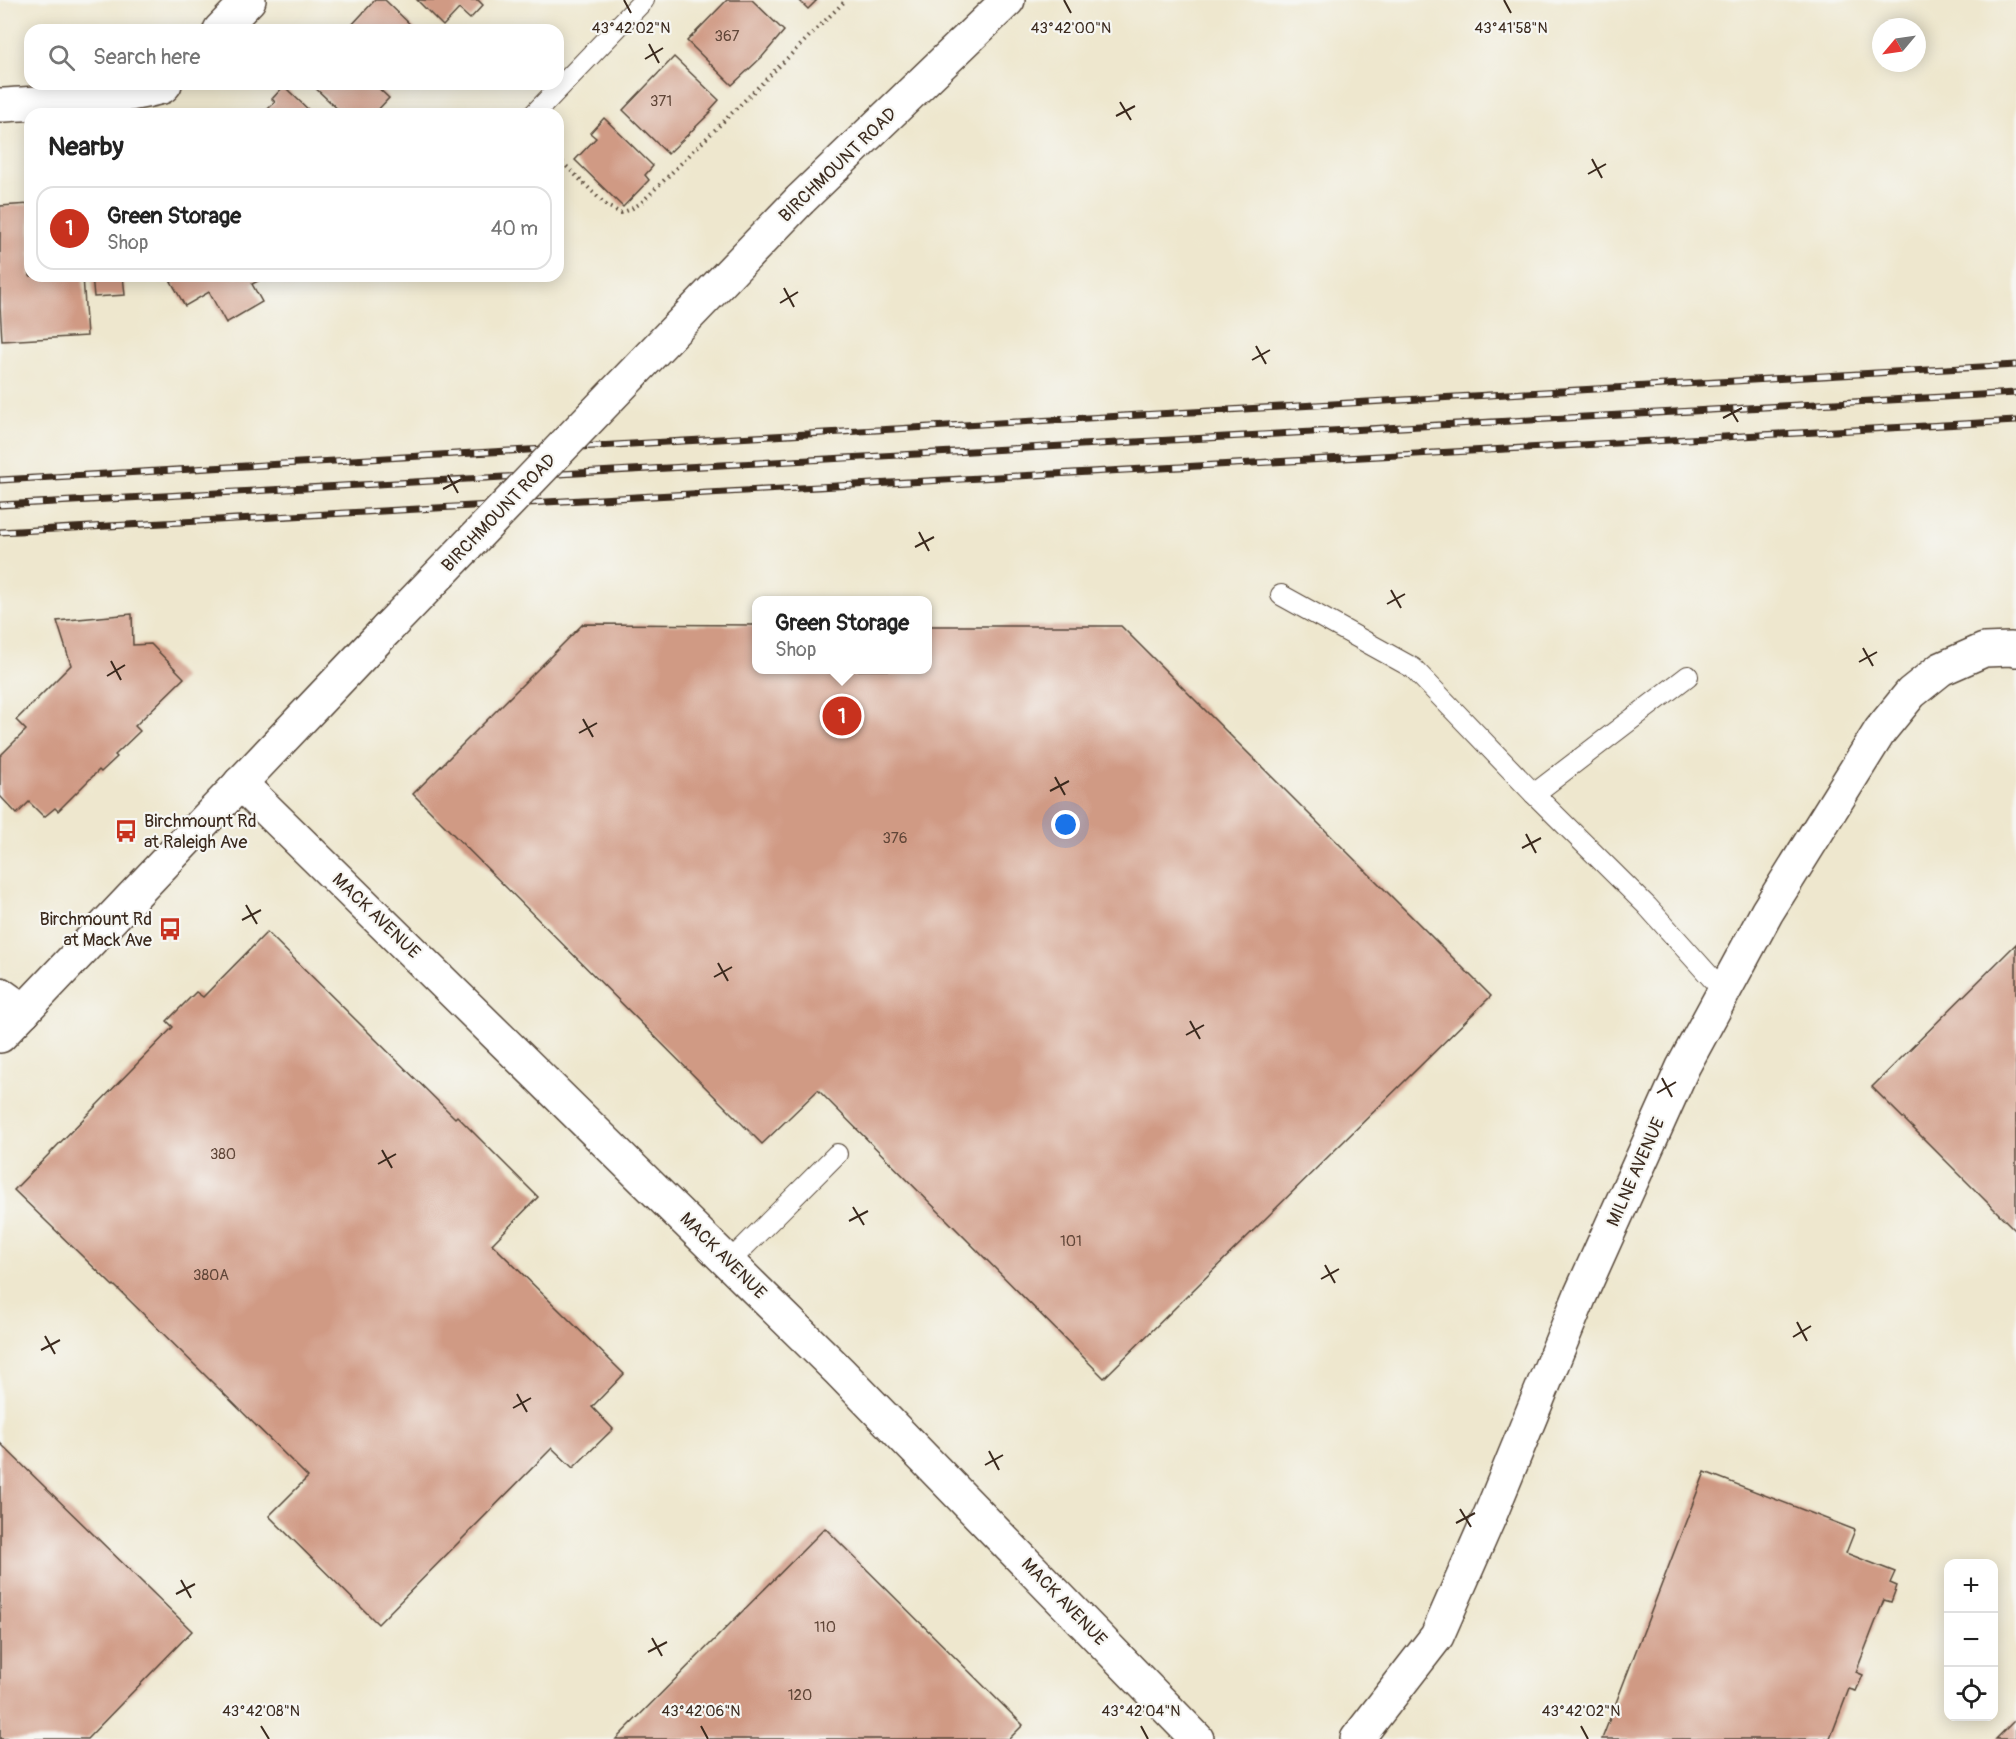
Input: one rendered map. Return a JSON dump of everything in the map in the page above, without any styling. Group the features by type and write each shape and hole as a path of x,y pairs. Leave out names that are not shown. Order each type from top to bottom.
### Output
{"street":[{"path":"226,24 249,0"},
{"name":"BIRCHMOUNT ROAD","path":"0,1036 12,1002 240,783 800,200 1008,0"},
{"path":"0,105 84,101 150,90"},
{"name":"MILNE AVENUE","path":"1357,1739 1437,1636 1491,1513 1580,1296 1683,1067 1767,912 1880,731 1911,693 1941,669 1984,650 2016,650"},
{"name":"MACK AVENUE","path":"240,783 847,1379 1197,1739"}],"lane":[{"path":"564,83 644,0"},
{"path":"540,108 557,90"},
{"path":"1281,595 1413,668 1534,794 1647,906 1724,992"},
{"path":"1534,794 1688,676"},
{"path":"729,1262 837,1154"}],"path":[{"path":"564,164 607,206 621,213 631,209 641,203 846,0"}],"building":[{"path":"375,0 385,0 410,24 353,24"},
{"path":"417,0 478,0 483,5 470,19 459,9 445,24 441,24"},
{"path":"727,0 752,0 784,31 762,57 732,85 687,41"},
{"path":"799,0 817,0 808,9"},
{"path":"674,57 719,100 710,110 712,111 668,154 623,110"},
{"path":"280,90 288,90 307,108 269,108 275,102 272,99"},
{"path":"317,90 380,90 389,98 380,108 337,108"},
{"path":"604,118 653,166 645,175 649,180 623,207 575,160 596,138 590,133"},
{"path":"24,204 24,282 83,282 87,336 2,341 0,206"},
{"path":"93,282 124,282 125,295 94,297"},
{"path":"171,282 256,282 252,284 262,302 226,323 209,292 185,306"},
{"path":"132,614 133,645 151,644 184,678 135,726 140,731 115,755 117,757 101,772 99,770 58,811 55,808 44,817 29,802 17,814 0,796 0,756 26,730 16,720 71,665 57,621"},
{"path":"583,624 752,625 752,674 932,674 932,626 1121,626 1491,996 1104,1378 818,1090 762,1144 413,794"},
{"path":"267,932 538,1197 492,1244 624,1374 592,1407 613,1429 573,1468 552,1448 378,1624 269,1516 308,1477 114,1285 14,1190 173,1027 167,1021 196,992 203,997"},
{"path":"2016,944 2016,1231 1872,1087"},
{"path":"0,1443 192,1631 87,1739 0,1739"},
{"path":"1705,1472 1855,1530 1846,1553 1895,1572 1890,1583 1897,1586 1891,1602 1884,1600 1856,1672 1863,1675 1856,1691 1849,1689 1830,1739 1602,1739"},
{"path":"825,1528 1023,1725 1009,1739 616,1739"},
{"path":"2016,1719 2016,1739 1996,1739"}],"railway":[{"path":"0,480 2016,365"},
{"path":"0,505 2016,393"},
{"path":"0,532 2016,421"}],"place":[{"name":"Green Storage","path":"842,716"},
{"name":"Birchmount Rd at Raleigh Ave","path":"126,831"},
{"name":"Birchmount Rd at Mack Ave","path":"170,929"}]}
